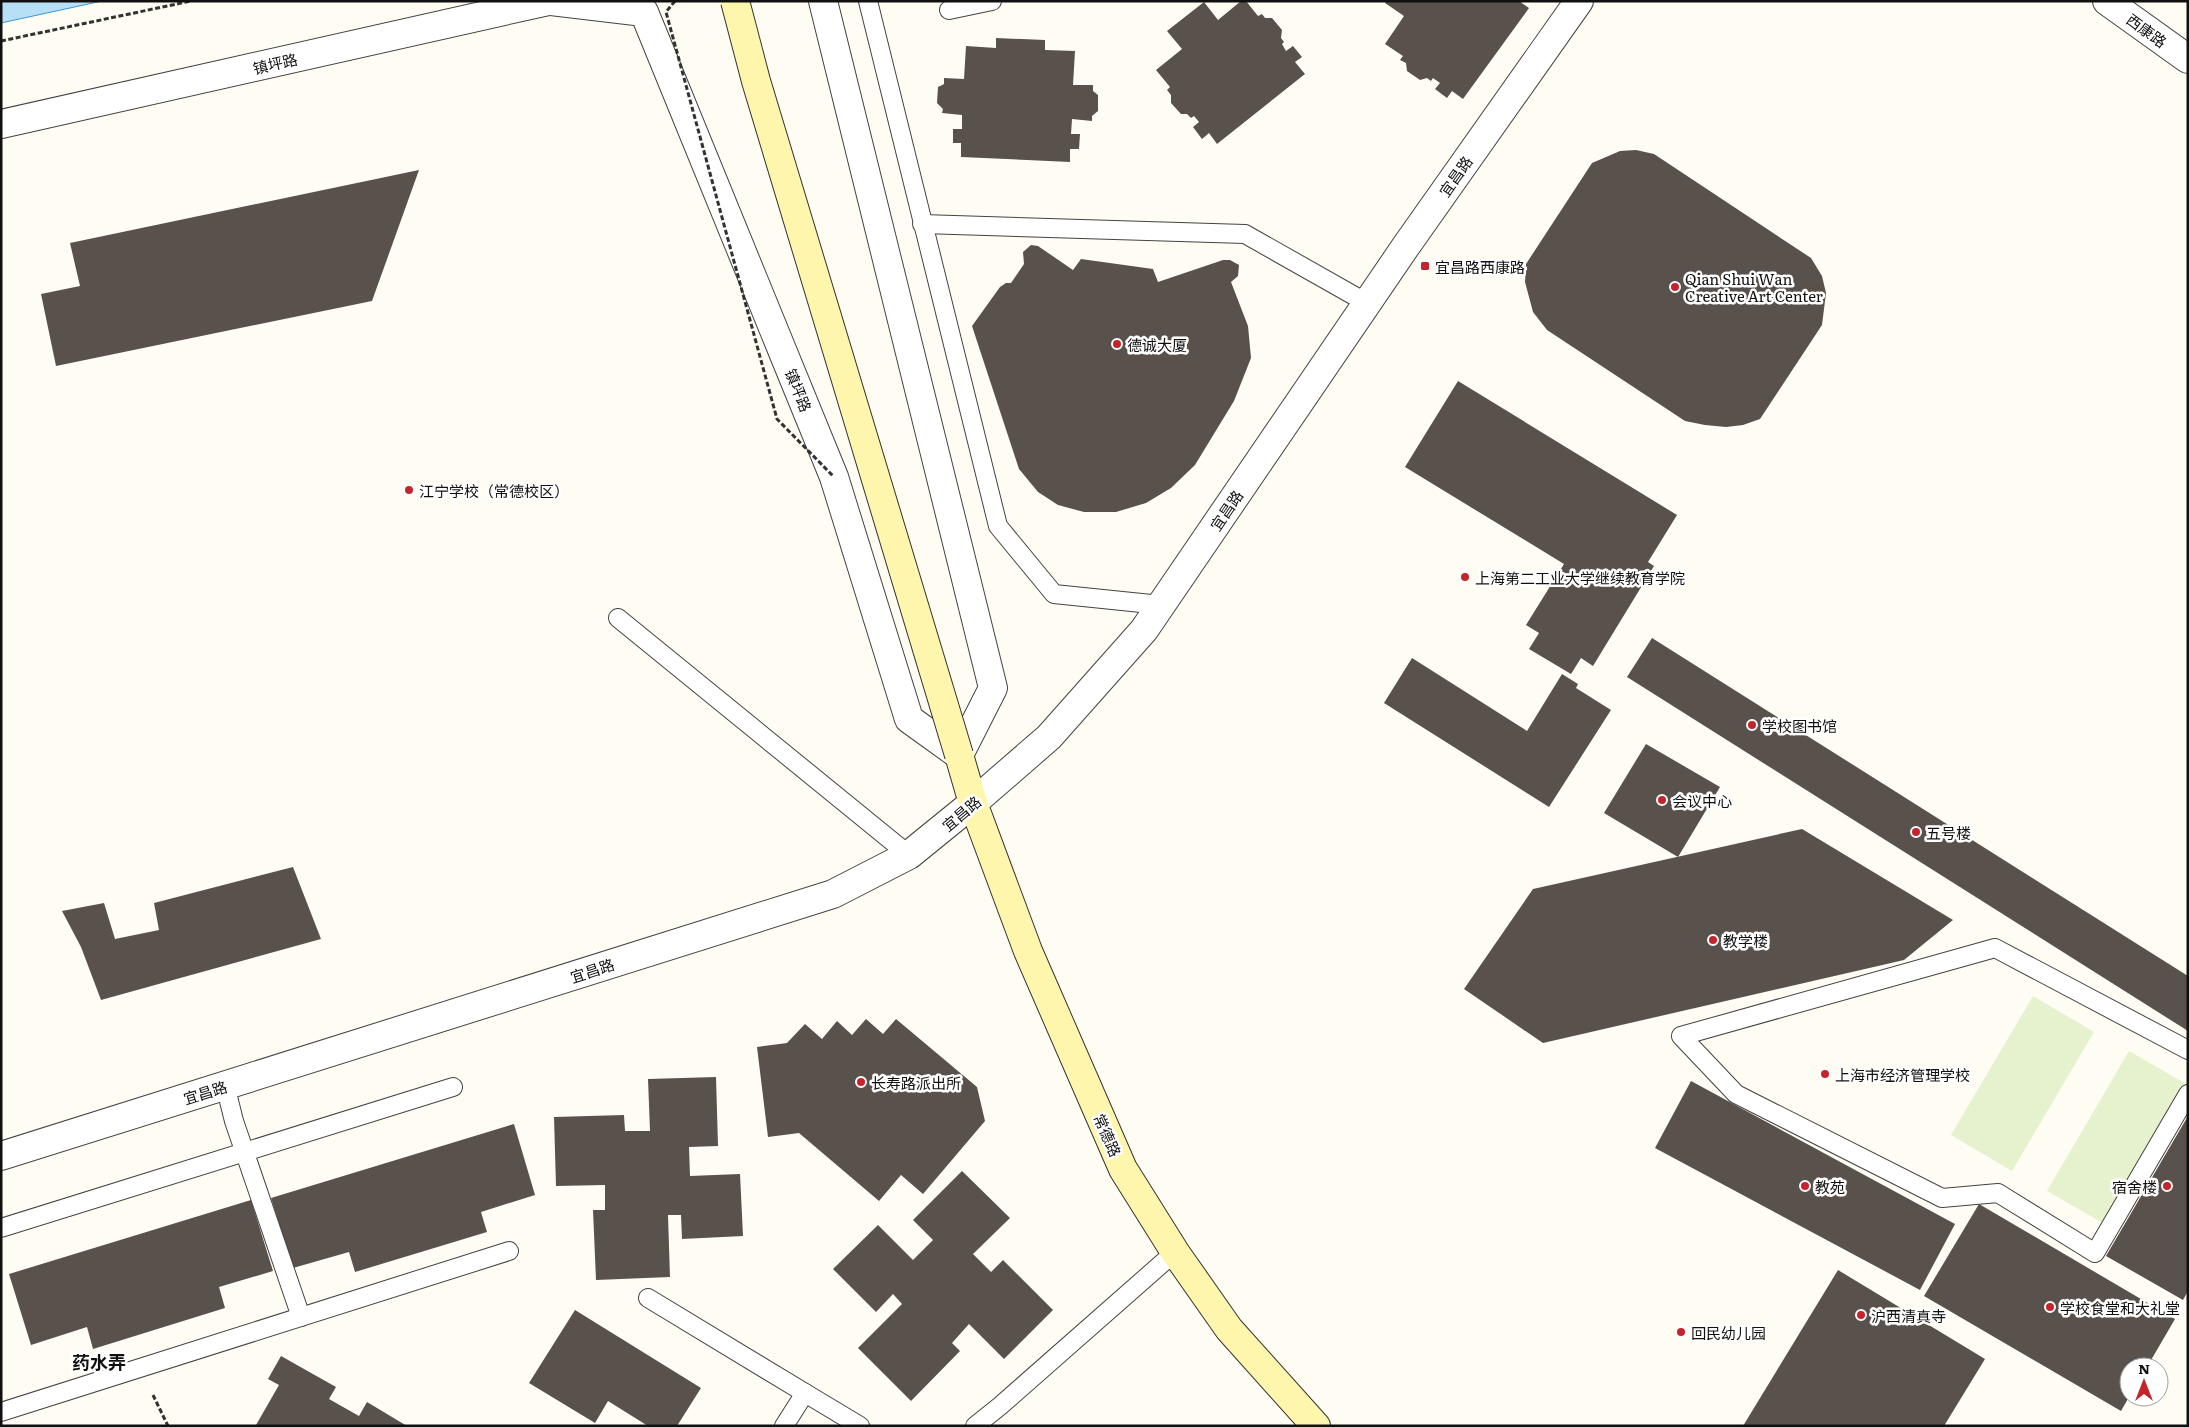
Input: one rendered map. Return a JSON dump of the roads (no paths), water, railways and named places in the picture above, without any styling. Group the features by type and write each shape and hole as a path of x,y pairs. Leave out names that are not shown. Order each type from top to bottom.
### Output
{"main road":[{"path":"735,1 762,100 973,803"},
{"name":"常德路","path":"973,803 1028,951 1123,1169 1175,1252 1229,1328 1316,1426"}],"street":[{"name":"镇坪路","path":"1,124 550,1 647,7 834,477 909,718 959,755"},
{"path":"823,1 994,688 959,755"},
{"name":"宜昌路","path":"1,1156 833,894 908,856 1049,737 1144,630 1367,303 1579,1"},
{"name":"西康路","path":"2107,1 2188,59"}],"lane":[{"path":"868,1 998,526 1054,594 1161,605"},
{"path":"949,10 992,1"},
{"path":"922,224 1245,234 1367,303"},
{"path":"618,618 908,856"},
{"path":"2188,1050 1995,948 1680,1036 1736,1094 1942,1198 1998,1193 2095,1253 2188,1094"},
{"path":"226,1085 244,1152 301,1317"},
{"path":"1,1228 453,1087"},
{"path":"1,1412 509,1251"},
{"path":"975,1426 1175,1252"},
{"path":"648,1298 860,1426"},
{"path":"784,1426 805,1393"}],"water":[{"path":"1,1 102,1 1,23"}],"place":[{"name":"宜昌路西康路","path":"1425,266"},
{"name":"Qian Shui Wan Creative Art Center","path":"1675,287"},
{"name":"德诚大厦","path":"1117,344"},
{"name":"江宁学校（常德校区）","path":"409,490"},
{"name":"上海第二工业大学继续教育学院","path":"1465,577"},
{"name":"学校图书馆","path":"1752,725"},
{"name":"会议中心","path":"1662,800"},
{"name":"五号楼","path":"1916,832"},
{"name":"教学楼","path":"1713,940"},
{"name":"上海市经济管理学校","path":"1825,1074"},
{"name":"长寿路派出所","path":"861,1082"},
{"name":"教苑","path":"1805,1186"},
{"name":"宿舍楼","path":"2167,1186"},
{"name":"学校食堂和大礼堂","path":"2050,1307"},
{"name":"沪西清真寺","path":"1861,1315"},
{"name":"回民幼儿园","path":"1681,1332"}],"district":[{"name":"药水弄","path":"99,1361"}]}
